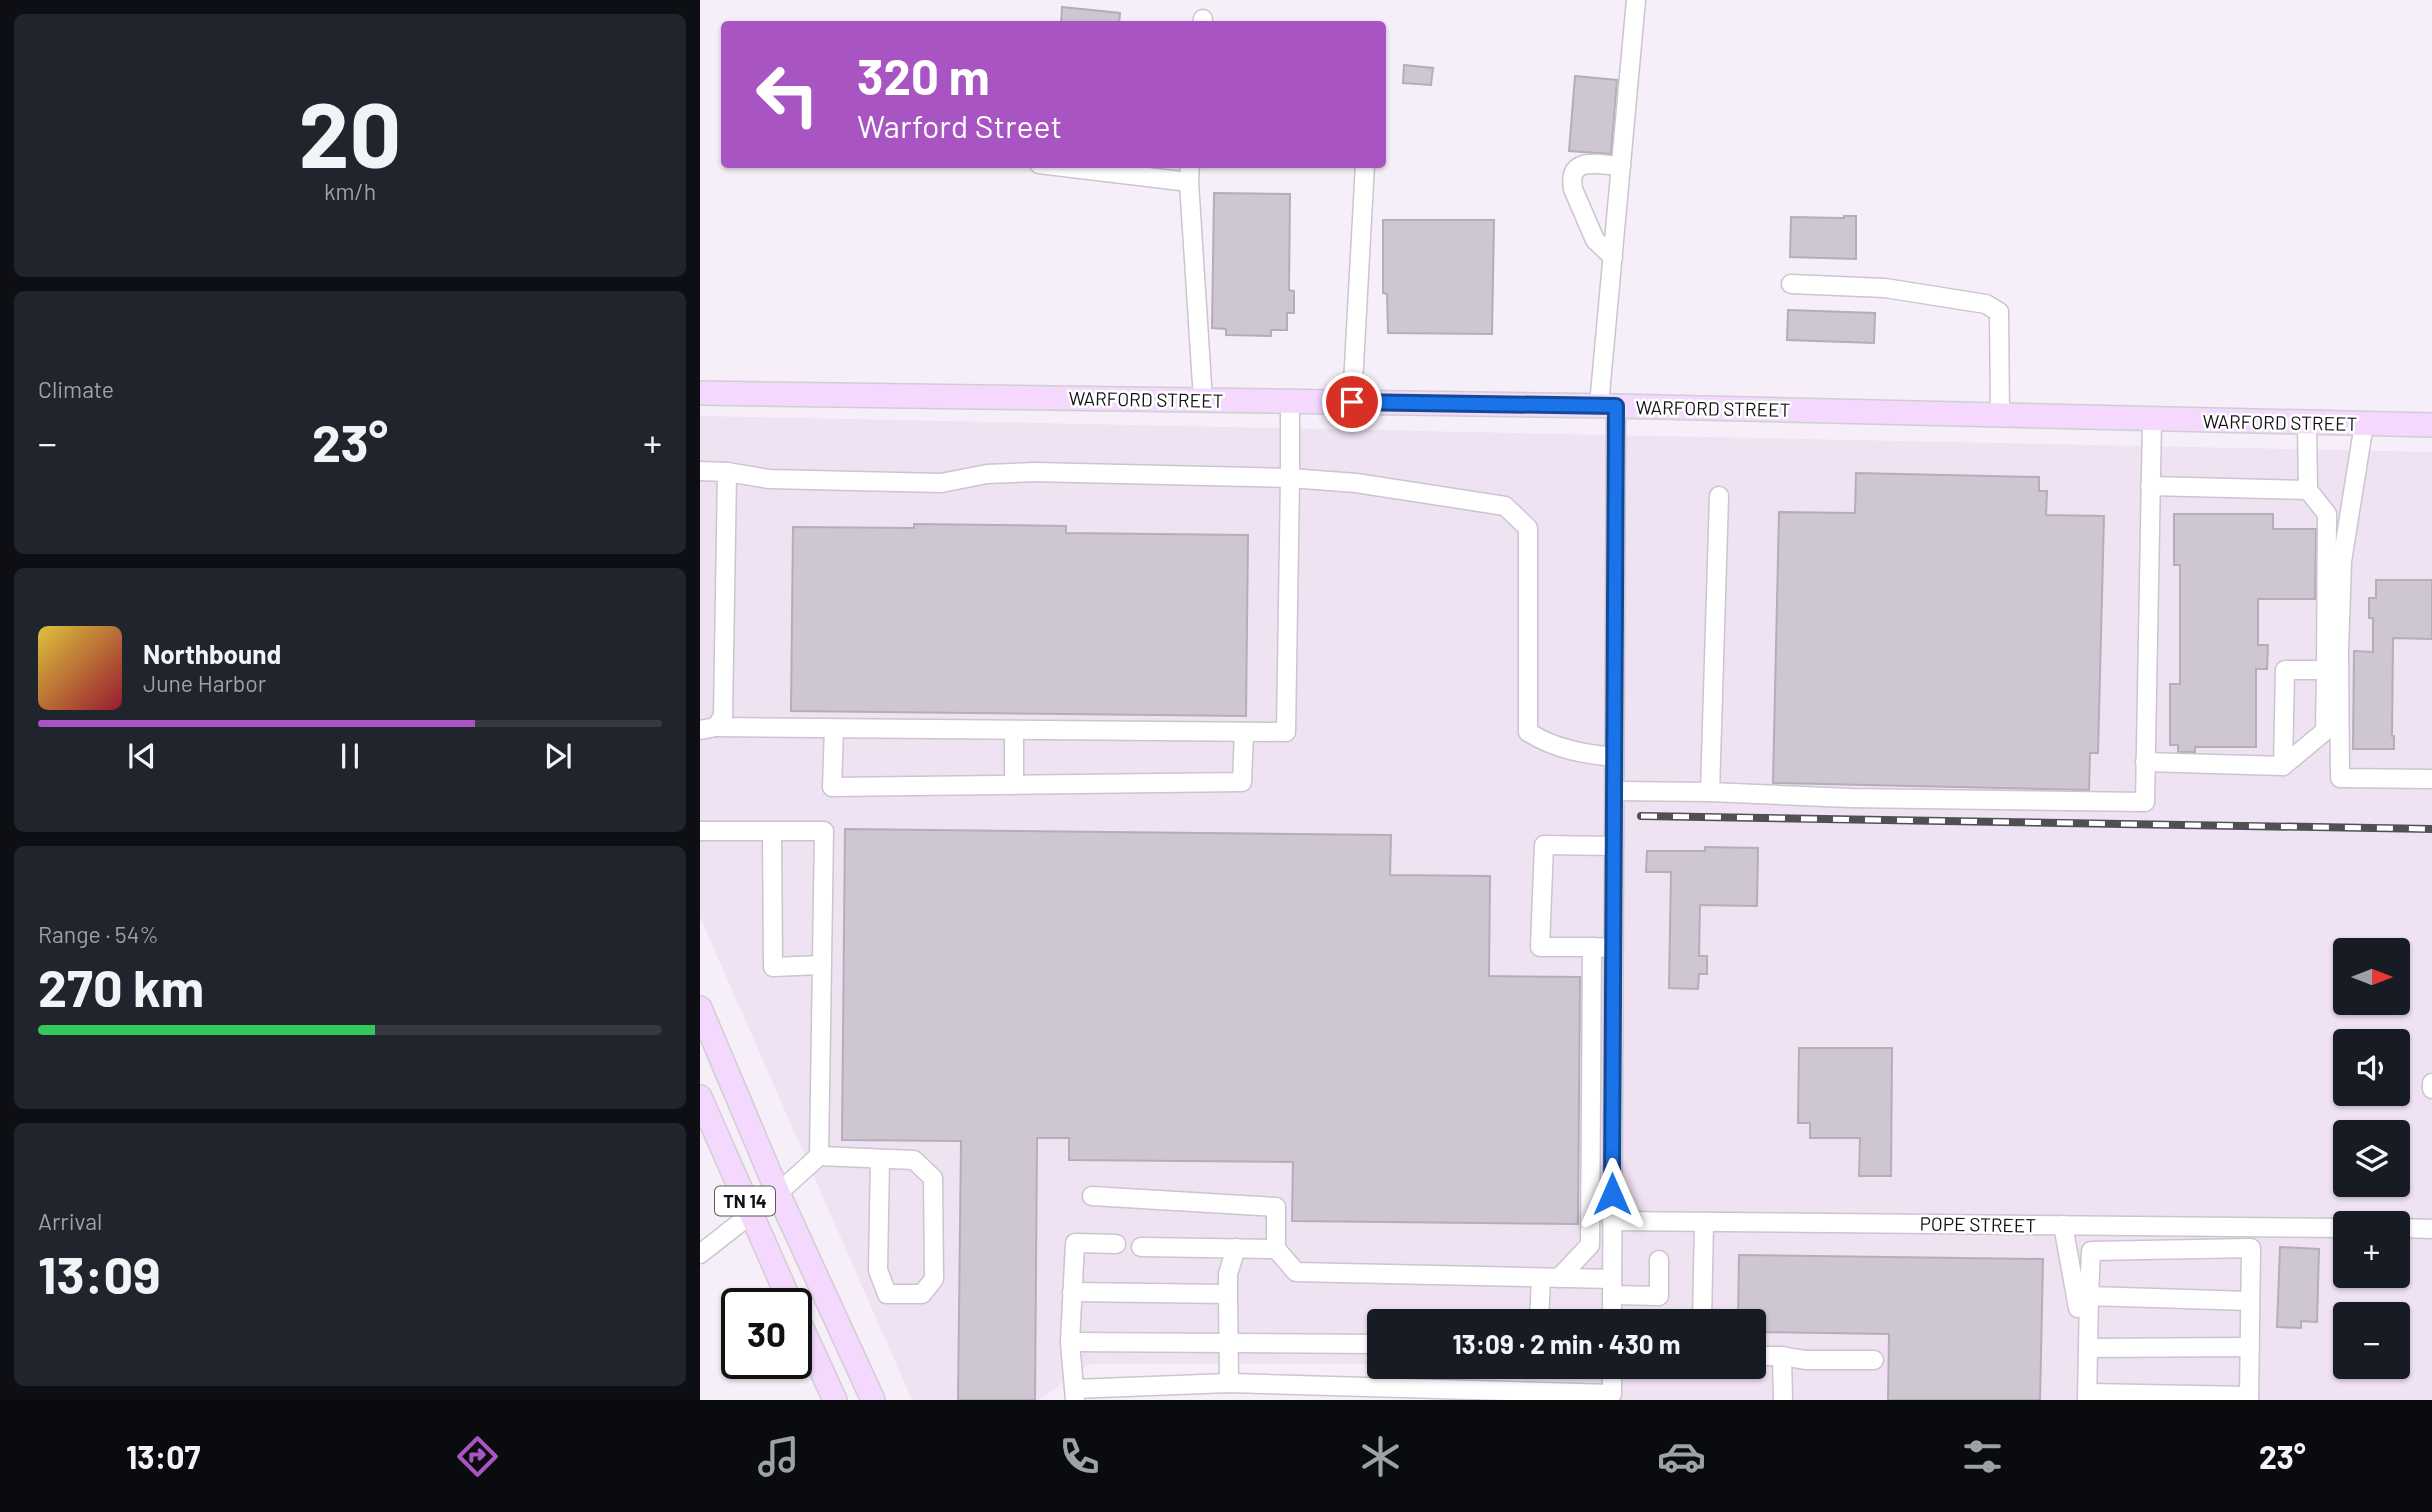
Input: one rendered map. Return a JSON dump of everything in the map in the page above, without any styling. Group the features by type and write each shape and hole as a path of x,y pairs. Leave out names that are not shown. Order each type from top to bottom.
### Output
{"main road":[{"name":"WARFORD STREET","path":"700,393 1607,406 2432,425"},
{"name":"TN 14","path":"700,1009 779,1193 873,1400"},
{"name":"TN 14","path":"700,1097 784,1288"},
{"path":"812,1350 835,1400"}],"street":[{"path":"1612,1309 1614,757 1607,406 1613,257 1636,0"},
{"path":"1613,257 1595,240 1572,181 1576,169 1580,166 1621,166"},
{"path":"1106,168 1189,173 1203,400"},
{"path":"1352,402 1365,168"},
{"path":"1791,284 1885,288 1986,304 1999,312 2000,415"},
{"path":"708,729 1286,732 1290,401"},
{"path":"1614,791 1850,798 2144,802 2152,419"},
{"path":"2145,762 2283,766 2325,732 2327,514 2308,490 2307,422"},
{"path":"2364,424 2342,561 2339,652 2340,778 2432,779"},
{"path":"700,471 727,472 769,479 941,483 987,474 1035,472 1290,478 1356,483 1505,506 1528,528 1528,732 1547,744 1589,755 1614,757"},
{"path":"708,729 723,716 727,472"},
{"path":"2150,486 2308,490"},
{"path":"1710,792 1719,496"},
{"path":"2283,766 2285,670 2326,670"},
{"path":"834,729 832,787 1242,782 1244,732"},
{"path":"1014,731 1014,785"},
{"path":"700,831 824,831 819,1156"},
{"path":"772,831 773,967 821,965"},
{"path":"1613,948 1539,947 1544,845 1614,846"},
{"path":"1559,1278 1590,1245 1592,947"},
{"path":"2432,1083 2432,1089"},
{"path":"700,1254 779,1193 819,1156 914,1160 933,1178 934,1279 922,1294 887,1294 878,1270 880,1159"},
{"path":"1092,1196 1276,1208 1276,1249 1296,1272 1559,1278 1659,1296 1659,1260"},
{"name":"POPE STREET","path":"1612,1221 2333,1228"},
{"path":"1702,1309 1704,1222"},
{"path":"2063,1225 2083,1296 2088,1348 2085,1397"},
{"path":"2410,1228 2432,1229"},
{"path":"1116,1244 1075,1243 1070,1342 1075,1394 1229,1383 1612,1394 1612,1379"},
{"path":"1141,1247 1276,1249"},
{"path":"1229,1383 1228,1274 1236,1248"},
{"path":"2251,1248 2249,1398 2085,1397 2080,1327 2091,1251 2251,1248"},
{"path":"1540,1309 1541,1278"},
{"path":"1072,1292 1228,1294"},
{"path":"2083,1296 2250,1301"},
{"path":"1070,1342 1367,1344"},
{"path":"2088,1348 2250,1347"},
{"path":"1766,1356 1805,1360 1874,1360"},
{"path":"1782,1356 1783,1400"}],"shaded area":[{"path":"700,416 2432,452 2432,1400 1522,1400 1522,1379 1766,1379 1766,1309 1367,1309 1367,1364 1089,1364 1039,1400 912,1400 700,917"}],"building":[{"path":"1062,7 1120,13 1119,21 1061,21"},
{"path":"1404,65 1433,68 1431,85 1403,83"},
{"path":"1575,76 1617,80 1611,154 1569,151"},
{"path":"1214,193 1290,194 1289,290 1294,291 1294,313 1287,313 1287,330 1271,330 1271,336 1226,335 1226,329 1212,328"},
{"path":"1856,216 1856,259 1790,257 1791,217"},
{"path":"1383,220 1494,220 1492,334 1388,333 1387,294 1383,293"},
{"path":"1788,310 1875,313 1874,343 1787,340"},
{"path":"1856,473 2039,477 2039,491 2047,491 2046,515 2104,516 2098,753 2090,753 2089,790 1773,783 1779,512 1855,513"},
{"path":"2174,514 2273,514 2273,529 2316,529 2315,599 2258,599 2258,645 2268,645 2267,669 2256,669 2256,747 2195,747 2195,752 2178,752 2178,745 2170,745 2170,684 2180,684 2180,565 2174,565"},
{"path":"914,524 1066,526 1066,533 1248,535 1246,716 791,711 793,527 914,528"},
{"path":"2376,580 2432,580 2432,639 2393,638 2394,749 2353,749 2354,651 2373,652 2373,618 2369,618 2369,598 2376,598"},
{"path":"845,829 1391,835 1390,875 1490,876 1489,976 1580,977 1578,1224 1292,1221 1293,1162 1069,1160 1069,1138 1037,1138 1035,1400 958,1400 961,1141 842,1140"},
{"path":"1705,847 1758,848 1757,906 1700,905 1699,956 1707,956 1707,974 1699,974 1698,989 1669,988 1671,872 1646,872 1647,851 1705,851"},
{"path":"1799,1048 1892,1048 1891,1176 1859,1176 1860,1138 1810,1138 1810,1123 1798,1123"},
{"path":"2280,1247 2319,1249 2317,1322 2301,1321 2301,1328 2277,1327"},
{"path":"1739,1255 2043,1259 2040,1400 1888,1400 1889,1334 1766,1332 1766,1309 1738,1309"}],"railway":[{"path":"1641,816 2432,829"}],"route":[{"path":"1352,402 1616,406 1612,1194"}]}
